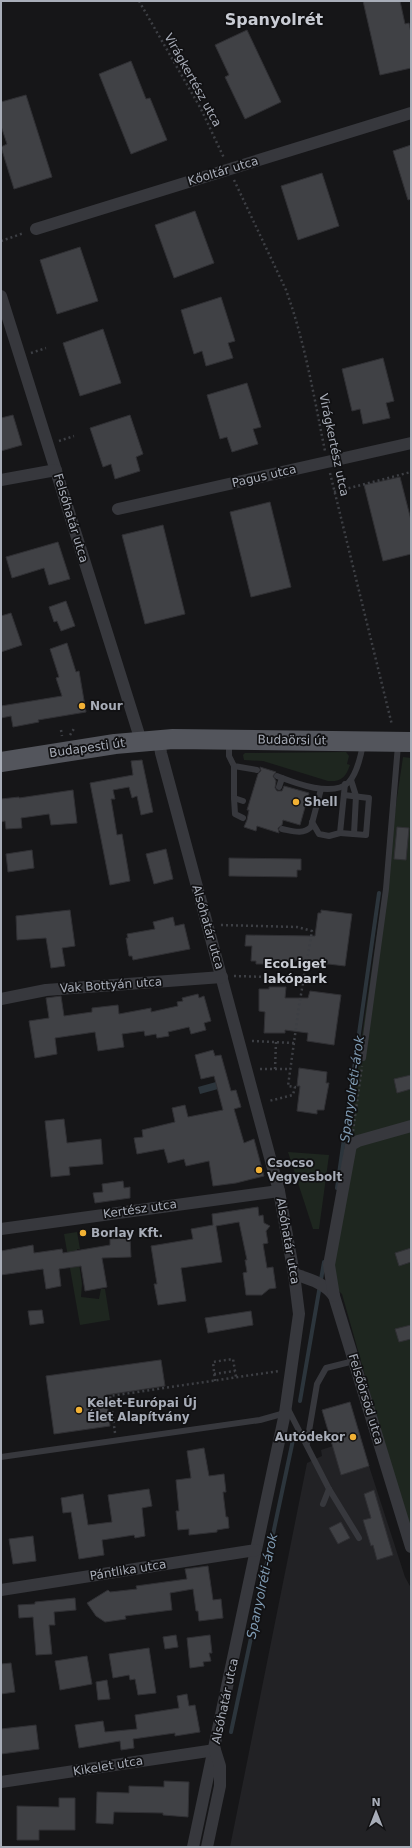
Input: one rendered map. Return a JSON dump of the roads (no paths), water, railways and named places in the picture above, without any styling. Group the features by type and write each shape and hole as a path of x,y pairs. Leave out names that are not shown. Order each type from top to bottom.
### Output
{"main road":[{"name":"Budaörsi út","path":"158,740 364,740 400,736"},
{"name":"Budapesti út","path":"1,762 158,740"}],"street":[{"name":"Kőoltár utca","path":"36,229 231,174 411,113"},
{"name":"Felsőhatár utca","path":"1,296 56,470 158,740"},
{"name":"Pagus utca","path":"118,510 411,443"},
{"path":"1,480 56,470"},
{"name":"Alsóhatár utca","path":"158,740 279,1190 294,1274 299,1314 285,1409 193,1847"},
{"name":"Vak Bottyán utca","path":"1,999 46,990 222,977"},
{"path":"332,1293 329,1266 351,1145 358,1141 411,1126"},
{"name":"Kertész utca","path":"1,1229 279,1190"},
{"path":"294,1274 314,1281 332,1293"},
{"name":"Felsőörsöd utca","path":"332,1293 411,1547"},
{"name":"Pántlika utca","path":"1,1590 256,1550"},
{"name":"Alsóhatár utca","path":"207,1847 220,1786 220,1766 214,1750"},
{"name":"Kikelet utca","path":"1,1782 214,1750"}],"lane":[{"path":"363,1058 386,888 400,736"},
{"path":"228,739 229,756 234,766 235,814 243,818"},
{"path":"354,834 356,796 351,780 364,740"},
{"path":"234,766 257,770"},
{"path":"279,787 280,777 321,789 331,790 351,780"},
{"path":"340,832 345,784"},
{"path":"282,828 300,832 311,827 321,789"},
{"path":"312,822 319,834 329,836 340,832 366,835 369,798 344,795"},
{"path":"234,798 243,800"},
{"path":"306,1443 317,1384 323,1373 326,1368 354,1361"},
{"path":"1,1457 260,1420 285,1409 306,1443 330,1489 359,1538"},
{"path":"323,1504 330,1489"}],"waterway":[{"name":"Spanyolréti-árok","path":"337,1188 379,893"},
{"name":"Spanyolréti-árok","path":"300,1401 324,1262"},
{"name":"Spanyolréti-árok","path":"231,1732 293,1440"}],"place":[{"name":"Nour","path":"82,706"},
{"name":"Shell","path":"296,802"},
{"name":"Csocso Vegyesbolt","path":"259,1170"},
{"name":"Borlay Kft.","path":"83,1233"},
{"name":"Kelet-Európai Új Élet Alapítvány","path":"79,1410"},
{"name":"Autódekor","path":"353,1437"}],"district":[{"name":"Spanyolrét","path":"274,19"},
{"name":"EcoLiget lakópark","path":"295,970"}]}
